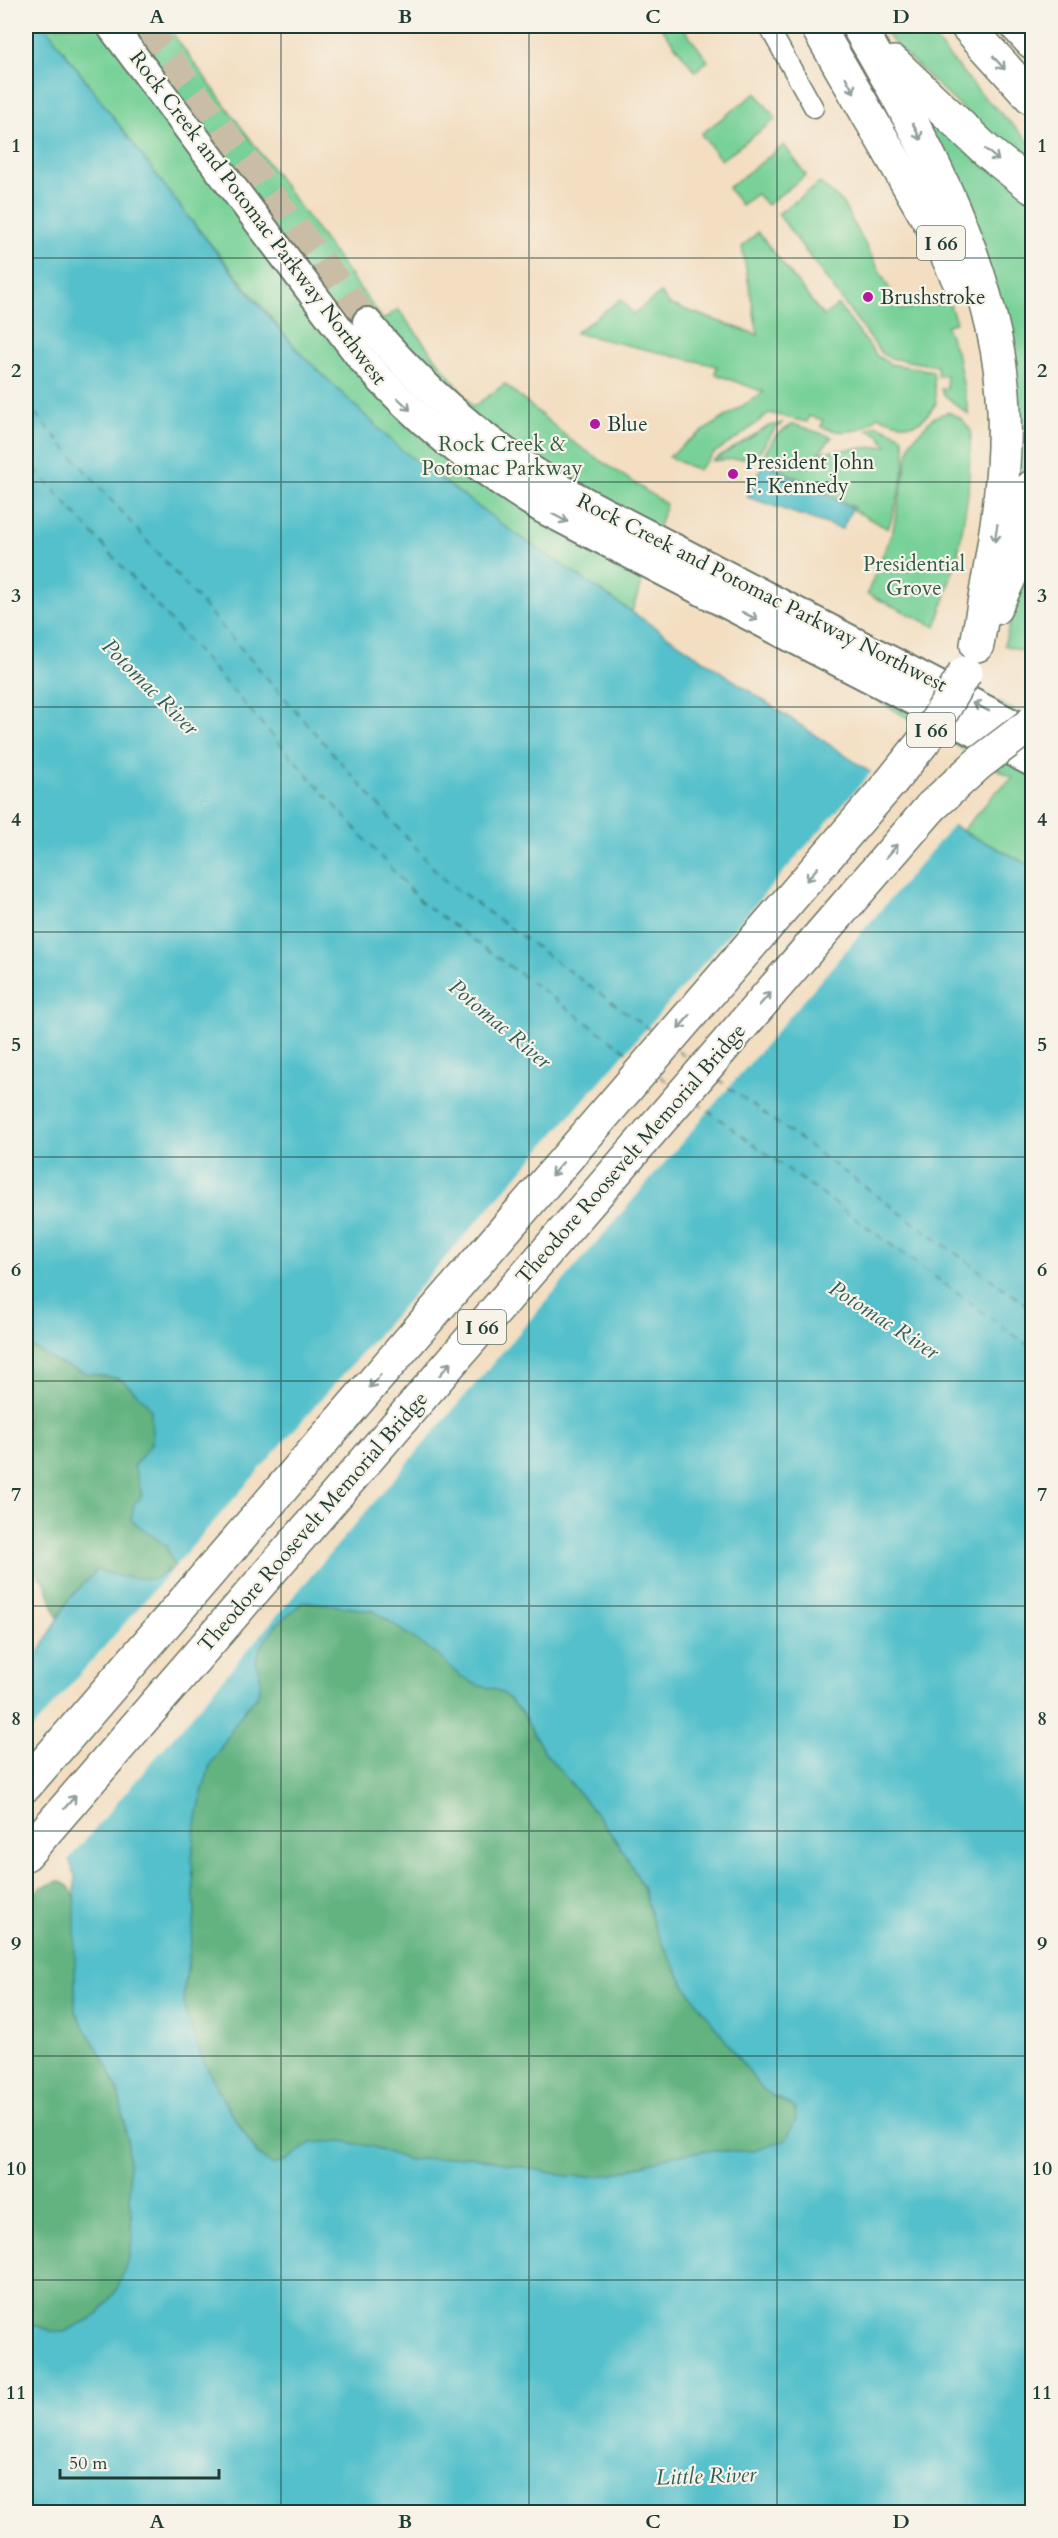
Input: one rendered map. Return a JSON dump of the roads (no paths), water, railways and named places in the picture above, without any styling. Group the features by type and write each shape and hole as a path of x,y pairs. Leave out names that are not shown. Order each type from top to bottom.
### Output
{"highway":[{"name":"I 66","path":"26,1785 891,782 931,731 971,659 996,536 1002,475 982,352 959,281 939,238 901,176 817,26"},
{"path":"860,26 924,144 961,231 984,295 1002,379 1004,411 1002,475"},
{"path":"860,26 918,88 988,152 1032,187"},
{"path":"967,26 1032,98"},
{"path":"1017,26 1032,42"},
{"path":"971,659 1012,572 1032,487"},
{"name":"Theodore Roosevelt Memorial Bridge","path":"28,1852 914,826 960,779 1032,723"}],"main road":[{"name":"Rock Creek and Potomac Parkway Northwest","path":"111,26 361,358 404,404 449,446 495,480 543,509 1032,762"},
{"name":"Rock Creek and Potomac Parkway Northwest","path":"367,321 405,366 449,410 503,453 589,504 1032,734"}],"street":[{"path":"768,26 813,108"}],"water":[{"path":"26,26 45,26 182,209 252,297 299,352 400,449 510,530 870,772 962,831 1032,866 1032,2512 26,2512 26,2322 51,2331 64,2332 98,2315 117,2290 130,2254 132,2240 128,2144 119,2094 108,2067 75,2011 75,1877 70,1861 26,1795 26,1676 69,1599 97,1570 122,1577 154,1579 175,1567 166,1546 131,1520 134,1504 142,1496 134,1466 151,1444 151,1410 146,1402 121,1379 86,1373 56,1362 26,1343","holes":["304,1601 374,1611 435,1653 460,1676 477,1685 495,1689 504,1694 522,1713 543,1750 598,1816 624,1852 643,1887 655,1929 686,1987 761,2088 795,2108 796,2119 786,2140 754,2151 704,2151 674,2155 614,2174 598,2176 566,2176 470,2156 408,2160 373,2147 342,2141 311,2143 285,2161 272,2165 257,2154 221,2096 201,2056 187,2017 183,1997 195,1914 192,1860 194,1833 202,1793 210,1765 244,1710 257,1696 261,1682 256,1661 260,1648 276,1625"]},
{"path":"764,463 852,508 842,529 747,497"}],"tunnel":[{"path":"144,26 367,322"}],"place":[{"name":"Brushstroke","path":"868,297"},
{"name":"Blue","path":"595,424"},
{"name":"President John F. Kennedy","path":"733,474"}],"park label":[{"name":"Rock Creek & Potomac Parkway","path":"502,456"},
{"name":"Presidential Grove","path":"914,576"}],"water label":[{"name":"Potomac River","path":"150,687"},
{"name":"Potomac River","path":"500,1024"},
{"name":"Potomac River","path":"884,1320"},
{"name":"Little River","path":"706,2476"}]}
